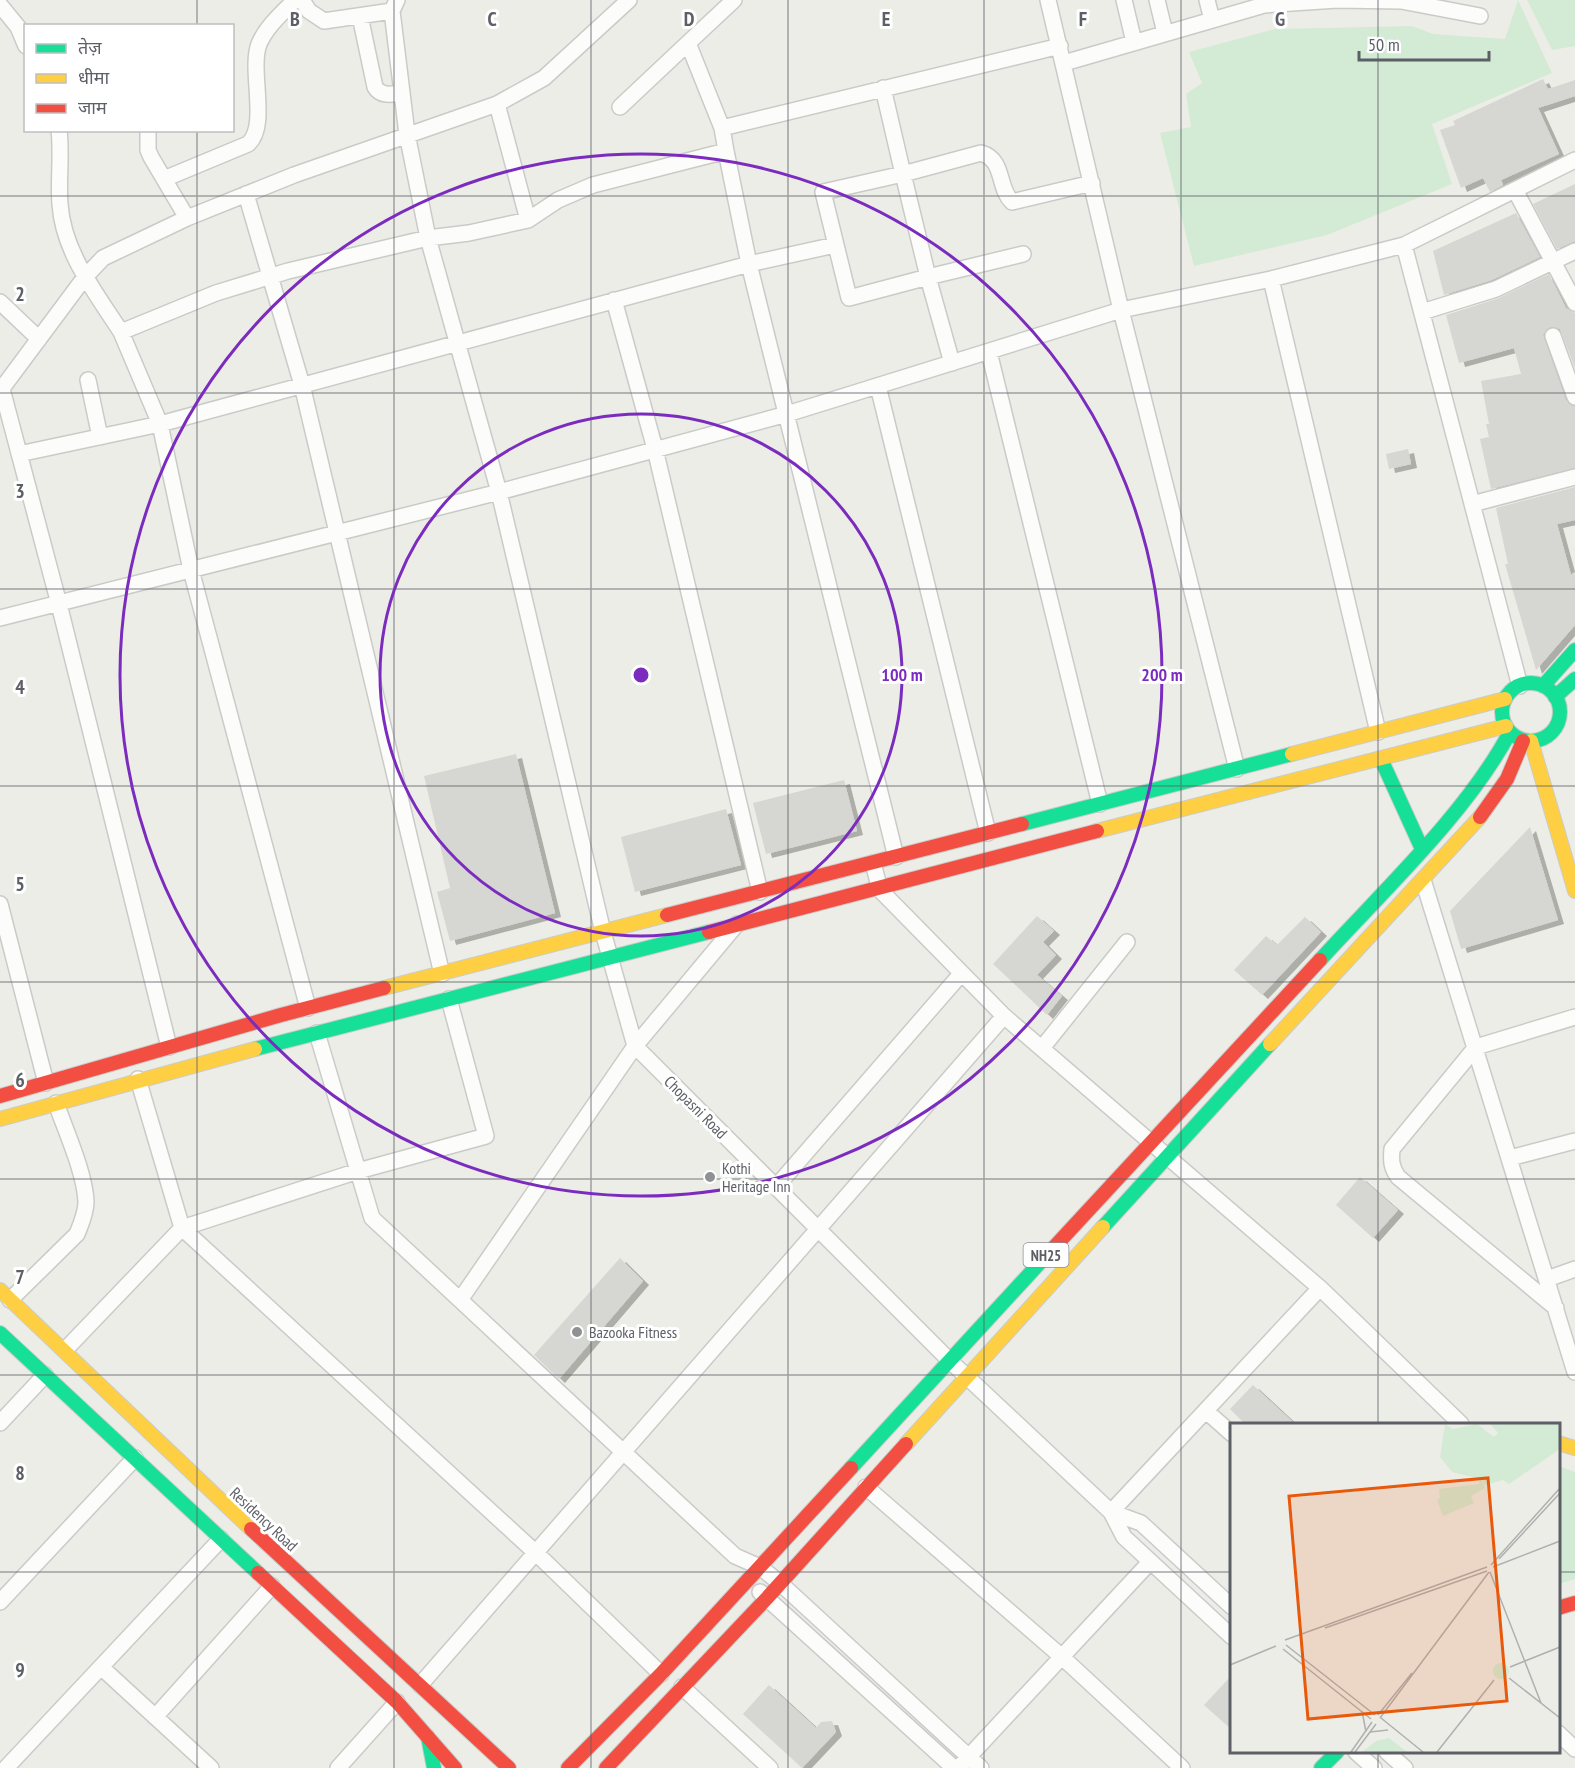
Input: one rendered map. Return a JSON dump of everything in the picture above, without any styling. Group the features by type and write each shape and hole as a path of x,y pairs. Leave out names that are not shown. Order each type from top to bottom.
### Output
{"main road":[{"path":"1543,686 1575,650"},
{"path":"1556,698 1575,679"},
{"path":"0,1096 308,1008 1506,699 1520,686 1529,684 1543,686 1556,698 1560,715 1554,731 1539,740 1527,741 1508,729 1381,759 880,890 737,924 317,1033 0,1119"},
{"path":"1556,698 1575,694"},
{"name":"NH25","path":"568,1768 661,1674 1422,849 1486,774 1508,729 1503,708 1506,699"},
{"path":"1560,715 1575,711"},
{"path":"1527,741 1575,891"},
{"name":"NH25","path":"606,1768 767,1598 1167,1156 1423,880 1495,799 1527,741"},
{"path":"1381,759 1422,849"},
{"name":"Residency Road","path":"5,1295 191,1473 509,1768"},
{"path":"0,1333 397,1702 455,1768"},
{"path":"1560,1444 1575,1448"},
{"path":"1560,1607 1575,1603"},
{"path":"428,1737 434,1768"},
{"path":"1321,1768 1336,1753"}],"street":[{"path":"164,179 248,144 254,139 257,125 256,55 268,29 295,0"},
{"path":"302,0 309,11 324,21 360,16 395,6"},
{"path":"169,1047 59,604 1,390 85,277 103,258 187,218 246,194 407,134 497,105 544,78 629,0"},
{"path":"620,107 734,0"},
{"path":"1048,0 1121,310 1236,769"},
{"path":"1124,0 1134,42"},
{"path":"1157,0 1165,33"},
{"path":"1207,0 1212,20"},
{"path":"1064,63 1263,3 1337,0 1401,1 1480,16"},
{"path":"0,5 18,27 24,41"},
{"name":"Chopasni Road","path":"395,6 407,134 428,238 499,492 603,932 635,1046 949,1360 1111,1512"},
{"path":"360,16 375,87 378,92 385,94 402,93"},
{"path":"687,43 722,128 749,264 896,856"},
{"path":"722,128 1060,46"},
{"path":"884,88 928,277 952,363"},
{"path":"497,105 528,220"},
{"path":"59,132 63,224 68,243 85,277 121,332 160,424 191,570 308,1008"},
{"path":"148,132 148,150 187,218"},
{"path":"121,332 216,293 271,276 428,238 469,233 528,220 558,200 593,185 726,151"},
{"path":"1023,254 849,298 823,192 981,153 990,156 996,162 1006,196 1012,202 1092,183"},
{"path":"0,618 499,492 787,414 1121,310 1270,279 1404,245 1575,160"},
{"path":"1515,190 1575,303"},
{"path":"246,194 302,385 442,974"},
{"path":"20,454 160,424 749,264 835,245"},
{"path":"1404,245 1520,686"},
{"path":"1422,312 1496,289 1575,251"},
{"path":"1270,279 1378,732"},
{"path":"614,300 655,449 760,891"},
{"path":"0,302 39,339"},
{"path":"1553,336 1575,397"},
{"path":"989,352 1100,804"},
{"path":"88,380 100,437"},
{"path":"878,387 988,833"},
{"path":"1472,504 1575,477"},
{"path":"873,863 880,890 1004,1016 1320,1288 1459,1423"},
{"path":"1423,880 1575,1372"},
{"path":"0,904 46,1083"},
{"path":"460,1300 635,1046 737,924"},
{"path":"1042,1048 1127,942"},
{"path":"776,1187 961,974"},
{"path":"65,1350 182,1228 358,1171 486,1136 449,999"},
{"path":"420,1685 621,1452 1004,1016"},
{"path":"1556,1308 1393,1170 1392,1149 1476,1047 1575,1017"},
{"path":"317,1033 372,1218 735,1556 760,1567 780,1583 981,1768"},
{"path":"138,1080 182,1228 536,1553 661,1674"},
{"path":"5,1295 77,1234 83,1220 86,1204 84,1188 56,1103"},
{"path":"1510,1158 1575,1141"},
{"path":"1547,1279 1575,1269"},
{"path":"1111,1512 1320,1288"},
{"path":"0,1423 45,1375"},
{"path":"1206,1412 1230,1432"},
{"path":"0,1602 135,1458"},
{"path":"866,1488 1062,1657 1182,1768"},
{"path":"1111,1512 1124,1537 1230,1635"},
{"path":"1111,1512 1141,1523 1230,1605"},
{"path":"6,1768 221,1539"},
{"path":"735,1556 747,1581 956,1768 1150,1562"},
{"path":"155,1717 272,1586"},
{"path":"101,1667 211,1768"},
{"path":"682,1687 770,1768"},
{"path":"338,1768 397,1702"},
{"path":"1560,1735 1575,1749"},
{"path":"1357,1753 1374,1768"},
{"path":"1388,1753 1405,1768"}],"green space":[{"path":"1518,0 1552,73 1432,124 1452,184 1327,235 1194,266 1160,133 1191,127 1186,94 1202,83 1189,52 1275,29 1412,26 1433,34 1505,39"},
{"path":"1527,0 1575,0 1575,46 1552,50"},
{"path":"1560,1466 1575,1472 1575,1579 1560,1584"}],"building":[{"path":"1543,79 1548,89 1575,80 1575,96 1538,108 1559,154 1501,180 1503,185 1490,192 1483,178 1461,188 1440,130 1455,125 1453,121"},
{"path":"1575,184 1575,241 1557,249 1533,204"},
{"path":"1516,213 1540,257 1492,280 1444,295 1433,251"},
{"path":"1549,274 1566,308 1575,313 1575,368 1560,329 1550,327 1543,335 1566,400 1575,407 1575,468 1491,489 1480,439 1489,437 1486,424 1489,424 1481,381 1521,374 1514,348 1459,363 1446,315 1499,298"},
{"path":"1408,449 1411,464 1389,469 1386,454"},
{"path":"1575,487 1575,520 1557,524 1571,575 1575,572 1575,625 1536,670 1505,564 1508,564 1496,508"},
{"path":"516,754 555,913 450,941 437,892 450,888 424,776"},
{"path":"844,780 857,831 766,854 753,803"},
{"path":"726,809 741,865 635,892 621,837"},
{"path":"1530,827 1558,920 1461,949 1450,911"},
{"path":"1037,916 1054,931 1043,942 1056,955 1037,975 1062,996 1047,1015 993,964"},
{"path":"1305,917 1321,932 1262,995 1234,970 1266,936 1277,945"},
{"path":"1360,1177 1398,1210 1373,1238 1336,1205"},
{"name":"Bazooka Fitness","path":"620,1258 643,1281 559,1379 534,1355"},
{"path":"1253,1385 1294,1423 1244,1423 1230,1409"},
{"path":"1230,1677 1230,1728 1204,1705"},
{"path":"769,1685 816,1728 821,1722 832,1721 836,1732 802,1768 743,1714"}],"traffic: fast":[{"path":"1543,686 1575,650"},
{"path":"1555,697 1575,679"},
{"path":"1531,683 1542,685 1555,696 1560,712 1558,723 1547,736 1531,741 1520,739 1507,728 1502,712 1504,701 1515,688 1531,683"},
{"path":"1320,960 1447,822 1471,792 1510,732"},
{"path":"1022,824 1292,754"},
{"path":"1381,759 1422,849"},
{"path":"255,1049 709,932"},
{"path":"1103,1227 1270,1044"},
{"path":"851,1468 1046,1256"},
{"path":"0,1333 258,1573"},
{"path":"428,1737 434,1768"},
{"path":"1321,1768 1336,1753"}],"traffic: slow":[{"path":"1292,754 1505,699"},
{"path":"1097,831 1506,726"},
{"path":"1531,741 1575,891"},
{"path":"1270,1044 1480,817"},
{"path":"384,988 667,915"},
{"path":"0,1119 255,1049"},
{"path":"906,1444 1103,1227"},
{"path":"0,1290 251,1529"},
{"path":"1560,1444 1575,1448"}],"traffic: jam":[{"path":"1480,817 1507,779 1523,741"},
{"path":"667,915 1022,824"},
{"path":"709,932 1097,831"},
{"path":"1046,1256 1320,960"},
{"path":"0,1096 281,1015 384,988"},
{"path":"606,1768 767,1598 906,1444"},
{"path":"568,1768 661,1674 851,1468"},
{"path":"251,1529 509,1768"},
{"path":"258,1573 397,1702 455,1768"},
{"path":"1560,1607 1575,1603"}],"place":[{"name":"Kothi Heritage Inn","path":"710,1177"},
{"name":"Bazooka Fitness","path":"577,1332"}]}
